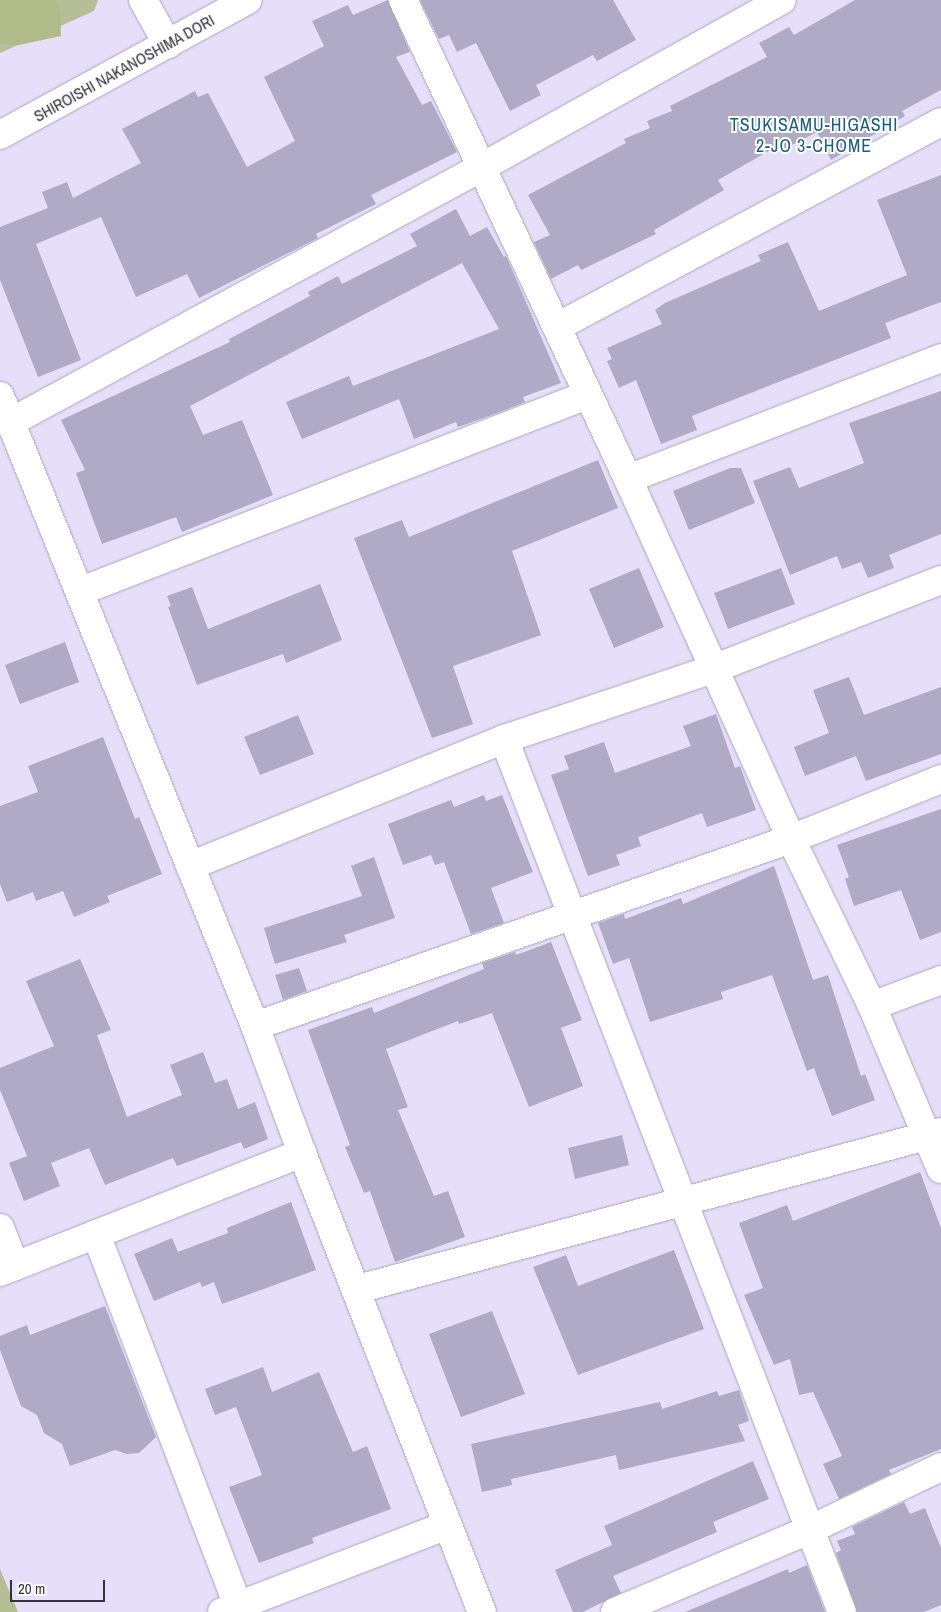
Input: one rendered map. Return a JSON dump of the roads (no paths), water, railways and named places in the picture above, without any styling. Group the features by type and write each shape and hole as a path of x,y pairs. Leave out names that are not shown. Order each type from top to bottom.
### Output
{"street":[{"path":"144,0 168,45"},
{"name":"SHIROISHI NAKANOSHIMA DORI","path":"0,135 248,0"},
{"path":"403,0 557,327 587,395 628,478 791,838 934,1134 941,1169"},
{"path":"11,422 482,168 782,0"},
{"path":"557,327 941,122"},
{"path":"628,478 941,358"},
{"path":"81,591 587,395"},
{"path":"0,396 81,591 255,1026 302,1153 358,1289 482,1612"},
{"path":"190,866 504,739 713,669 941,580"},
{"path":"504,739 681,1203 842,1612"},
{"path":"255,1026 791,838 941,779"},
{"path":"872,1006 941,980"},
{"path":"358,1289 934,1134"},
{"path":"0,1228 8,1269 302,1153"},
{"path":"96,1234 233,1610 448,1525"},
{"path":"615,1612 809,1530 941,1468"}],"district":[{"name":"TSUKISAMU-HIGASHI 2-JO 3-CHOME","path":"814,136"}]}
